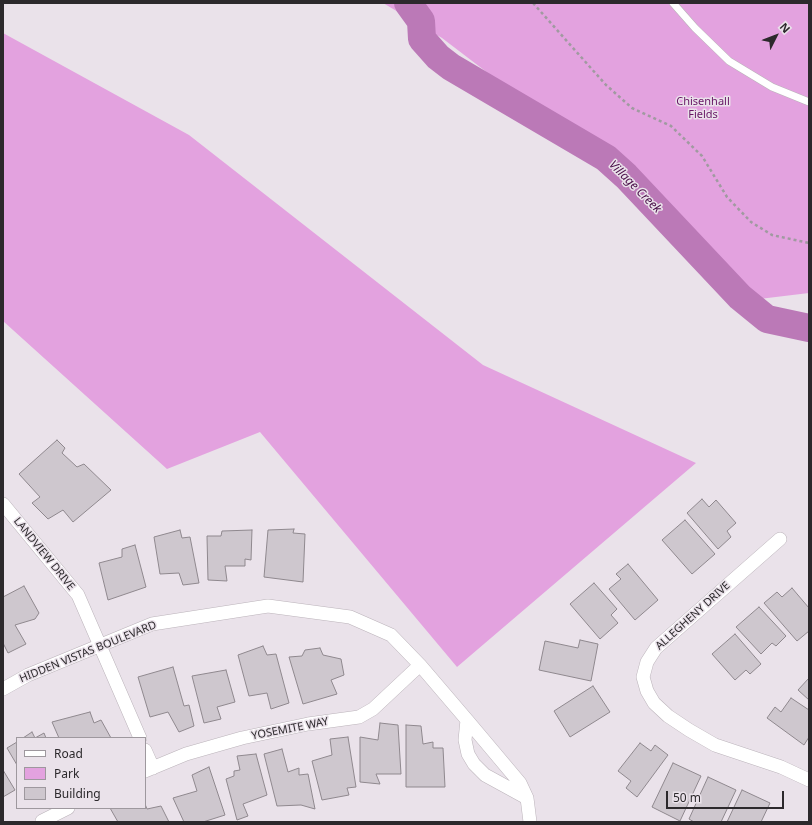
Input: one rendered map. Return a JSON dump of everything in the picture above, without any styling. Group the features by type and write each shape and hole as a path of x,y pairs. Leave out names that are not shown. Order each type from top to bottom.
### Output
{"street":[{"name":"LANDVIEW DRIVE","path":"3,504 78,595 140,737"},
{"name":"ALLEGHENY DRIVE","path":"780,539 656,648 647,662 643,677 647,692 654,703 668,716 689,730 715,745 781,767 809,780"},
{"name":"HIDDEN VISTAS BOULEVARD","path":"3,689 28,675 152,624 268,606 350,617 391,635 420,665 520,783 527,798 530,822"},
{"name":"YOSEMITE WAY","path":"149,769 186,754 242,738 308,724 359,717 373,709 420,665"},
{"path":"467,720 465,740 468,754 474,764 485,775 527,798"},
{"path":"146,755 149,769"},
{"path":"42,821 66,809"}],"lane":[{"path":"673,3 695,28 729,61 772,87 809,102"}],"path":[{"path":"533,3 606,85 632,108 671,126 702,156 727,197 751,222 772,235 809,243"}],"green space":[{"name":"Chisenhall Fields","path":"383,3 809,3 809,293 751,300 615,170 442,38"},
{"path":"3,33 189,135 483,365 696,463 457,667 260,432 167,469 3,321"}],"building":[{"path":"57,440 65,448 62,453 77,467 84,464 111,490 73,522 63,510 48,519 32,503 40,497 19,474"},
{"path":"702,499 709,507 716,500 736,523 727,531 731,537 718,549 687,513"},
{"path":"685,520 715,554 692,574 662,540"},
{"path":"294,529 293,533 305,534 303,582 264,577 268,530"},
{"path":"180,530 182,538 190,537 199,583 183,585 179,573 160,574 154,537"},
{"path":"252,530 251,560 245,559 245,566 225,566 227,581 208,580 207,536 221,536 222,531"},
{"path":"135,545 146,587 108,600 99,563 122,557 122,549"},
{"path":"628,564 658,600 635,620 609,589 621,579 616,574"},
{"path":"594,583 617,609 611,615 618,623 600,639 570,604"},
{"path":"24,586 39,613 35,619 15,625 26,644 8,653 3,643 3,597"},
{"path":"792,588 809,608 809,631 797,641 764,603 777,592 782,597"},
{"path":"759,607 786,636 776,646 772,643 761,654 736,627"},
{"path":"735,634 761,664 750,674 746,670 735,680 712,654"},
{"path":"580,640 598,644 591,681 539,670 545,641 578,648"},
{"path":"263,646 267,655 276,654 289,703 271,709 267,693 249,696 238,655"},
{"path":"320,648 323,655 341,659 344,675 331,680 337,694 303,704 289,657 302,656 305,650"},
{"path":"173,667 184,706 189,705 194,726 179,732 168,712 150,717 138,677"},
{"path":"226,670 235,702 217,707 221,719 204,723 192,676"},
{"path":"809,678 809,700 798,690"},
{"path":"593,686 610,712 570,737 554,711"},
{"path":"791,698 809,710 809,737 804,745 767,718 775,707 781,712"},
{"path":"90,712 94,723 101,720 110,737 59,737 52,722"},
{"path":"380,723 398,725 401,774 376,774 380,784 360,782 360,737 378,740"},
{"path":"406,725 421,726 423,744 433,742 433,748 443,748 445,787 406,787"},
{"path":"32,732 34,737 24,737"},
{"path":"44,733 46,737 37,737"},
{"path":"348,737 356,787 347,788 349,795 322,800 312,761 332,755 330,739"},
{"path":"16,743 16,763 7,748"},
{"path":"640,743 651,751 655,745 668,755 637,797 626,788 631,781 618,771"},
{"path":"282,749 288,772 299,768 299,775 308,774 315,809 301,805 277,806 264,754"},
{"path":"256,754 267,795 243,804 248,816 237,820 226,779 234,776 234,771 240,770 237,756"},
{"path":"673,763 701,776 680,821 652,807"},
{"path":"209,767 225,815 203,822 184,822 173,798 197,791 192,775"},
{"path":"3,770 15,790 3,797"},
{"path":"708,777 736,790 721,822 694,822 689,819"},
{"path":"742,790 770,803 761,822 727,822"},
{"path":"146,806 147,809 161,806 169,822 118,822 111,809 146,809"}],"waterway":[{"name":"Village Creek","path":"408,3 421,21 422,39 438,57 451,67 606,158 626,176 740,297 767,319 809,328"}]}
